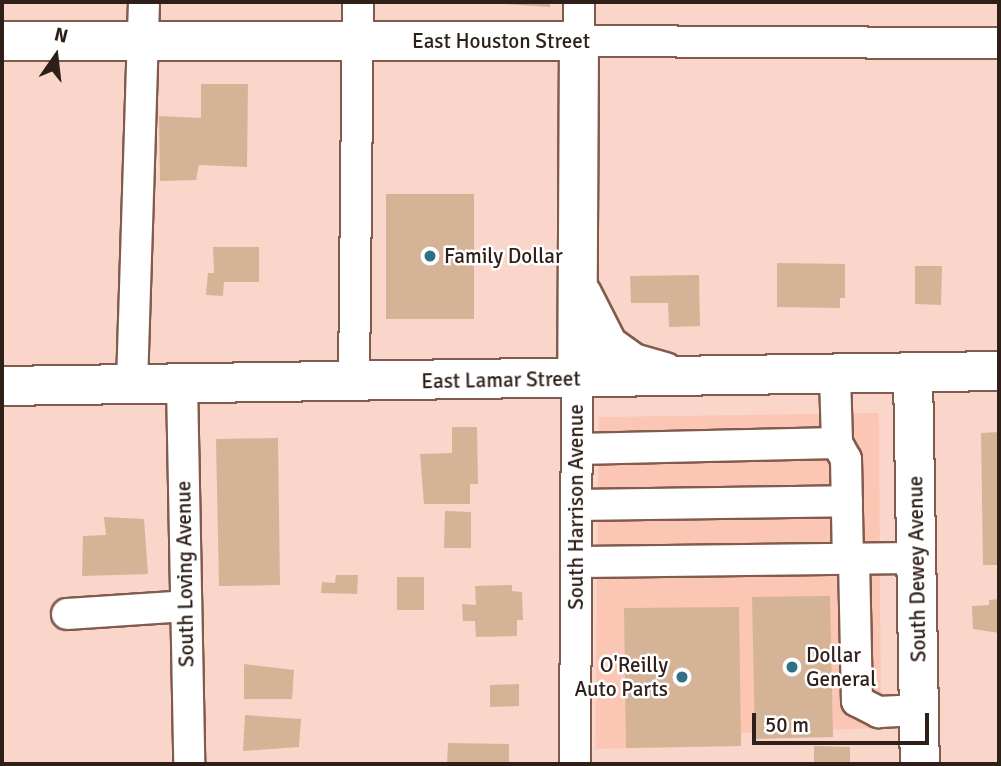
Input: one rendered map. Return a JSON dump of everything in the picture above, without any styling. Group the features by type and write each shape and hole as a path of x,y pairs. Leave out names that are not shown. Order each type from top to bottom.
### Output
{"main road":[{"name":"East Houston Street","path":"2,41 579,41"},
{"name":"South Harrison Avenue","path":"577,380 579,41"},
{"path":"578,284 608,345 633,363 688,378"},
{"name":"East Lamar Street","path":"2,386 577,380 999,371"},
{"name":"South Dewey Avenue","path":"913,373 920,764"}],"street":[{"path":"132,384 144,2"},
{"path":"354,382 358,2"},
{"path":"579,2 579,41"},
{"name":"East Houston Street","path":"579,41 999,43"},
{"path":"835,375 837,443 846,460 857,701 879,712 919,710"},
{"name":"South Harrison Avenue","path":"575,764 577,380"},
{"name":"South Loving Avenue","path":"182,383 189,764"},
{"path":"577,449 837,443"},
{"path":"576,505 847,500"},
{"path":"576,562 917,558"},
{"path":"67,614 186,606"}],"shaded area":[{"path":"879,413 881,728 741,733 740,746 595,749 599,417"}],"building":[{"path":"476,2 550,2 550,7"},
{"path":"201,84 248,84 247,167 199,165 196,180 160,181 159,116 201,118"},
{"name":"Family Dollar","path":"386,194 474,194 474,319 386,319"},
{"path":"213,247 259,247 259,282 224,282 223,296 206,295 208,273 214,273"},
{"path":"777,263 845,264 845,298 840,298 840,308 777,307"},
{"path":"915,266 942,266 941,305 915,304"},
{"path":"699,275 700,326 669,327 668,303 631,303 630,276"},
{"path":"452,427 477,427 478,484 470,484 470,504 424,504 420,454 452,453"},
{"path":"999,432 999,565 983,565 981,433"},
{"path":"278,438 280,585 219,586 216,439"},
{"path":"445,511 471,512 471,548 444,548"},
{"path":"104,517 144,519 148,574 82,576 83,536 106,535"},
{"path":"336,575 358,575 357,594 321,593 322,582 335,583"},
{"path":"397,577 424,577 424,610 397,610"},
{"path":"512,585 512,591 522,592 523,620 517,620 517,636 476,637 475,621 463,621 462,604 476,605 475,586"},
{"name":"Dollar General","path":"830,596 833,737 755,739 752,597"},
{"path":"999,599 999,633 973,629 972,606 989,605 989,600"},
{"name":"O'Reilly Auto Parts","path":"739,607 741,746 626,748 624,608"},
{"path":"244,664 294,670 292,699 244,699"},
{"path":"519,684 519,706 490,707 490,685"},
{"path":"245,715 301,719 299,747 243,751"},
{"path":"448,743 509,744 509,764 447,764"},
{"path":"814,746 850,747 850,764 814,764"}],"place":[{"name":"Family Dollar","path":"430,256"},
{"name":"Dollar General","path":"792,667"},
{"name":"O'Reilly Auto Parts","path":"682,677"}]}
